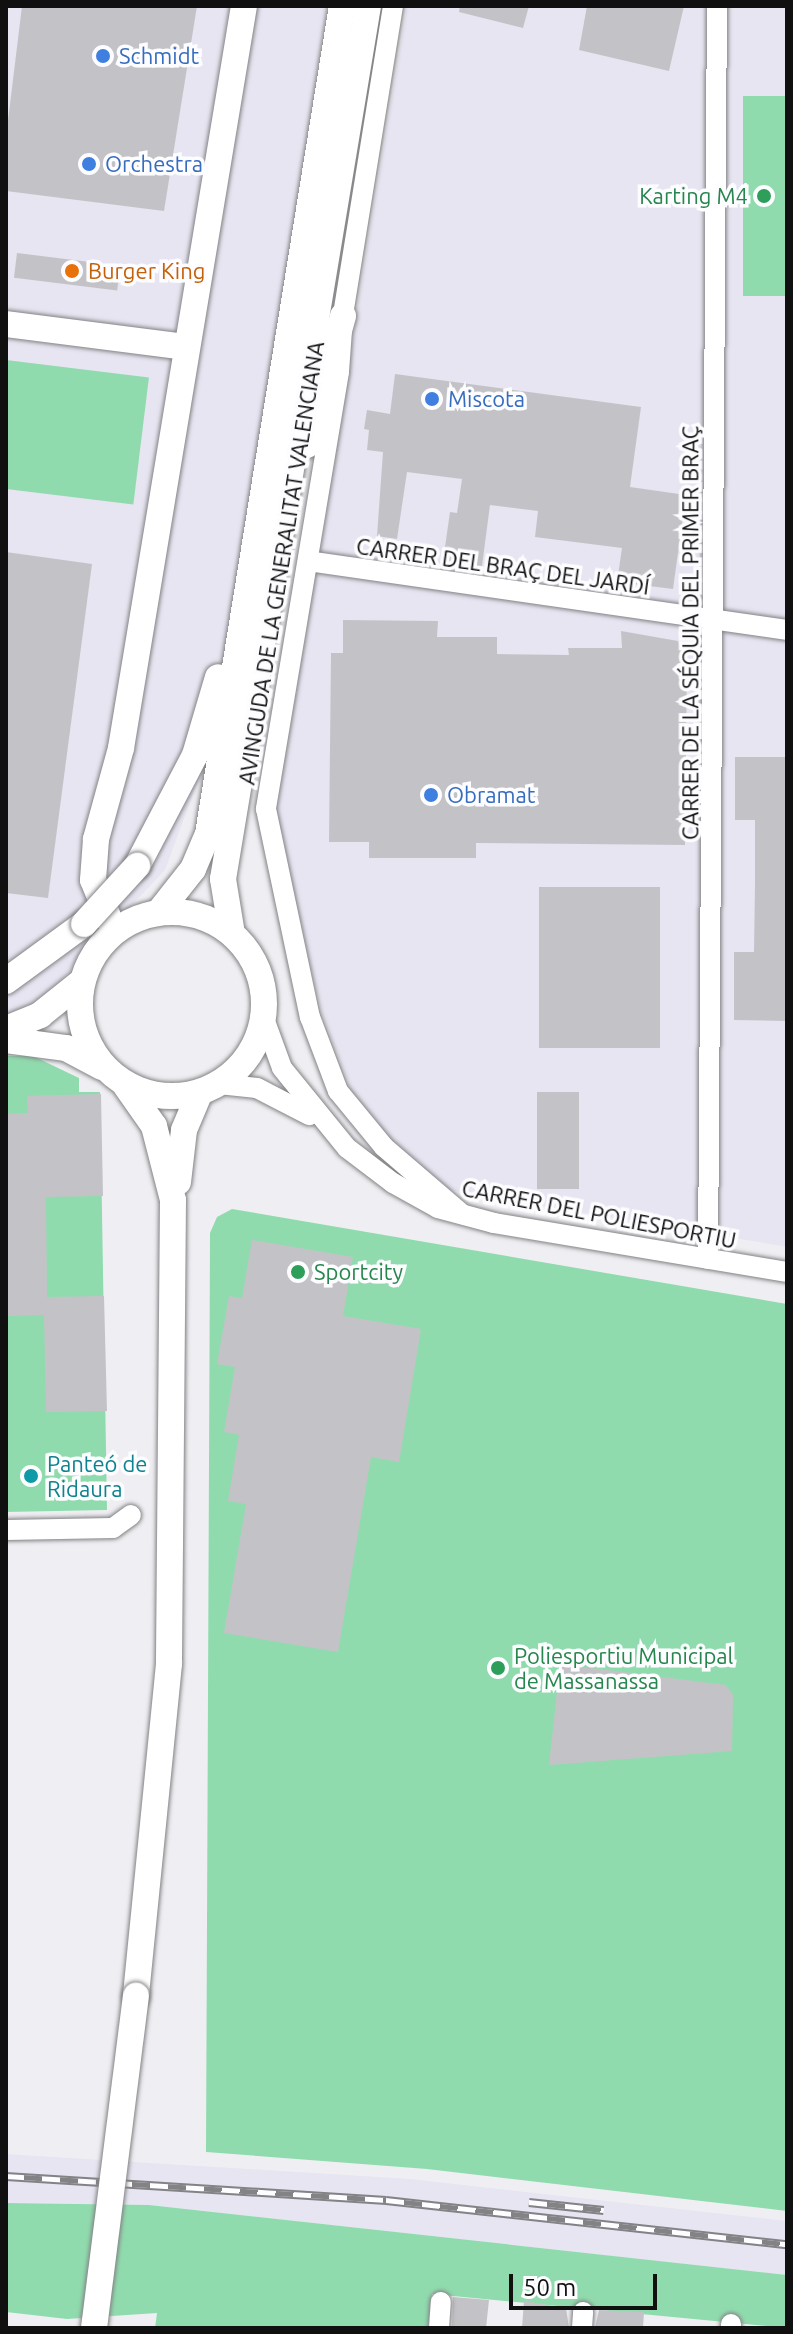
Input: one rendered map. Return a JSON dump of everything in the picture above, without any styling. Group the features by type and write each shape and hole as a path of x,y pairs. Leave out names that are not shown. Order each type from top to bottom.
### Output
{"street":[{"path":"114,931 93,880 96,839 121,748 244,6"},
{"path":"342,6 346,64"},
{"path":"232,934 223,879 274,500 346,64 368,6"},
{"name":"AVINGUDA DE LA GENERALITAT VALENCIANA","path":"393,6 343,316 339,372 267,794 282,900 310,1017 338,1091 384,1147 462,1214"},
{"name":"CARRER DE LA SÉQUIA DEL PRIMER BRAÇ","path":"708,1259 715,621 717,6"},
{"path":"6,981 84,924 137,866 195,755 213,698 236,577 315,426 343,316"},
{"path":"6,324 186,347"},
{"path":"173,1200 154,1126 88,1045 79,1014 81,982 93,954 114,931 159,912 193,869 208,834 274,500"},
{"name":"CARRER DEL BRAÇ DEL JARDÍ","path":"308,561 787,630"},
{"path":"94,2328 136,1996 169,1664 173,1200 184,1130 209,1088 248,1055 263,1016 257,971 232,934 205,917 159,912"},
{"path":"6,1029 40,1015 81,982"},
{"name":"CARRER DEL POLIESPORTIU","path":"263,1016 282,1068 332,1131"},
{"path":"6,1040 66,1048 116,1079 156,1095 209,1088"},
{"name":"CARRER DEL POLIESPORTIU","path":"209,1088 281,1096 332,1131 393,1183 438,1208 787,1272"},
{"path":"6,1530 113,1528 131,1515"},
{"path":"439,2328 441,2302"}],"shaded area":[{"path":"6,6 327,6 215,735 165,870 50,992 6,1019"},
{"path":"407,6 787,6 787,1247 449,1190 362,1118 322,1013 274,815"},
{"path":"6,2154 410,2179 787,2221 787,2275 149,2205 6,2203"}],"green space":[{"name":"Karting M4","path":"743,96 787,96 787,296 743,296"},
{"path":"6,360 149,378 133,505 6,489"},
{"path":"6,1056 33,1056 79,1078 79,1092 100,1092 107,1510 6,1512"},
{"name":"Poliesportiu Municipal de Massanassa","path":"232,1209 787,1304 787,2211 427,2169 206,2152 210,1233 217,1217"},
{"path":"6,2203 149,2205 787,2275 787,2328 432,2294 428,2328 155,2328 157,2313 67,2319 6,2312"}],"building":[{"name":"Orchestra","path":"22,6 197,6 164,211 6,191 6,137"},
{"path":"460,6 529,6 523,28 459,12"},
{"path":"587,6 684,6 669,71 579,50"},
{"name":"Burger King","path":"17,253 120,266 117,290 14,278"},
{"path":"395,374 641,407 630,487 686,495 673,589 617,582 622,548 535,537 538,511 490,505 482,566 443,561 450,512 457,513 462,479 407,472 397,539 377,536 383,452 367,450 369,430 364,429 367,410 390,414"},
{"path":"6,552 92,564 48,898 6,893"},
{"path":"343,620 438,621 437,637 497,637 497,654 569,655 568,648 622,648 621,631 678,641 687,660 685,845 476,843 476,858 369,858 369,842 329,842 331,653 343,653"},
{"path":"735,757 787,757 787,1021 734,1020 734,952 754,952 755,883 755,820 735,820"},
{"path":"539,887 660,887 660,1048 539,1048"},
{"path":"537,1092 579,1092 579,1189 537,1189"},
{"path":"101,1094 103,1196 46,1197 47,1297 104,1296 107,1411 46,1412 44,1315 6,1316 6,1114 28,1113 27,1096"},
{"path":"252,1240 353,1257 343,1316 421,1329 399,1462 371,1457 338,1652 224,1633 246,1504 228,1501 239,1435 224,1432 235,1367 217,1364 229,1296 242,1298"},
{"path":"560,1664 726,1685 733,1695 732,1751 549,1765"},
{"path":"453,2297 489,2300 486,2328 452,2328"},
{"path":"524,2301 566,2308 569,2328 522,2328"},
{"path":"599,2310 644,2312 643,2328 595,2328"}],"railway":[{"path":"6,2176 386,2200 787,2244"},
{"path":"529,2202 604,2210"}],"place":[{"name":"Schmidt","path":"103,56"},
{"name":"Orchestra","path":"89,164"},
{"name":"Karting M4","path":"764,196"},
{"name":"Burger King","path":"72,271"},
{"name":"Miscota","path":"432,399"},
{"name":"Obramat","path":"431,795"},
{"name":"Sportcity","path":"298,1272"},
{"name":"Panteó de Ridaura","path":"31,1476"},
{"name":"Poliesportiu Municipal de Massanassa","path":"498,1668"}]}
